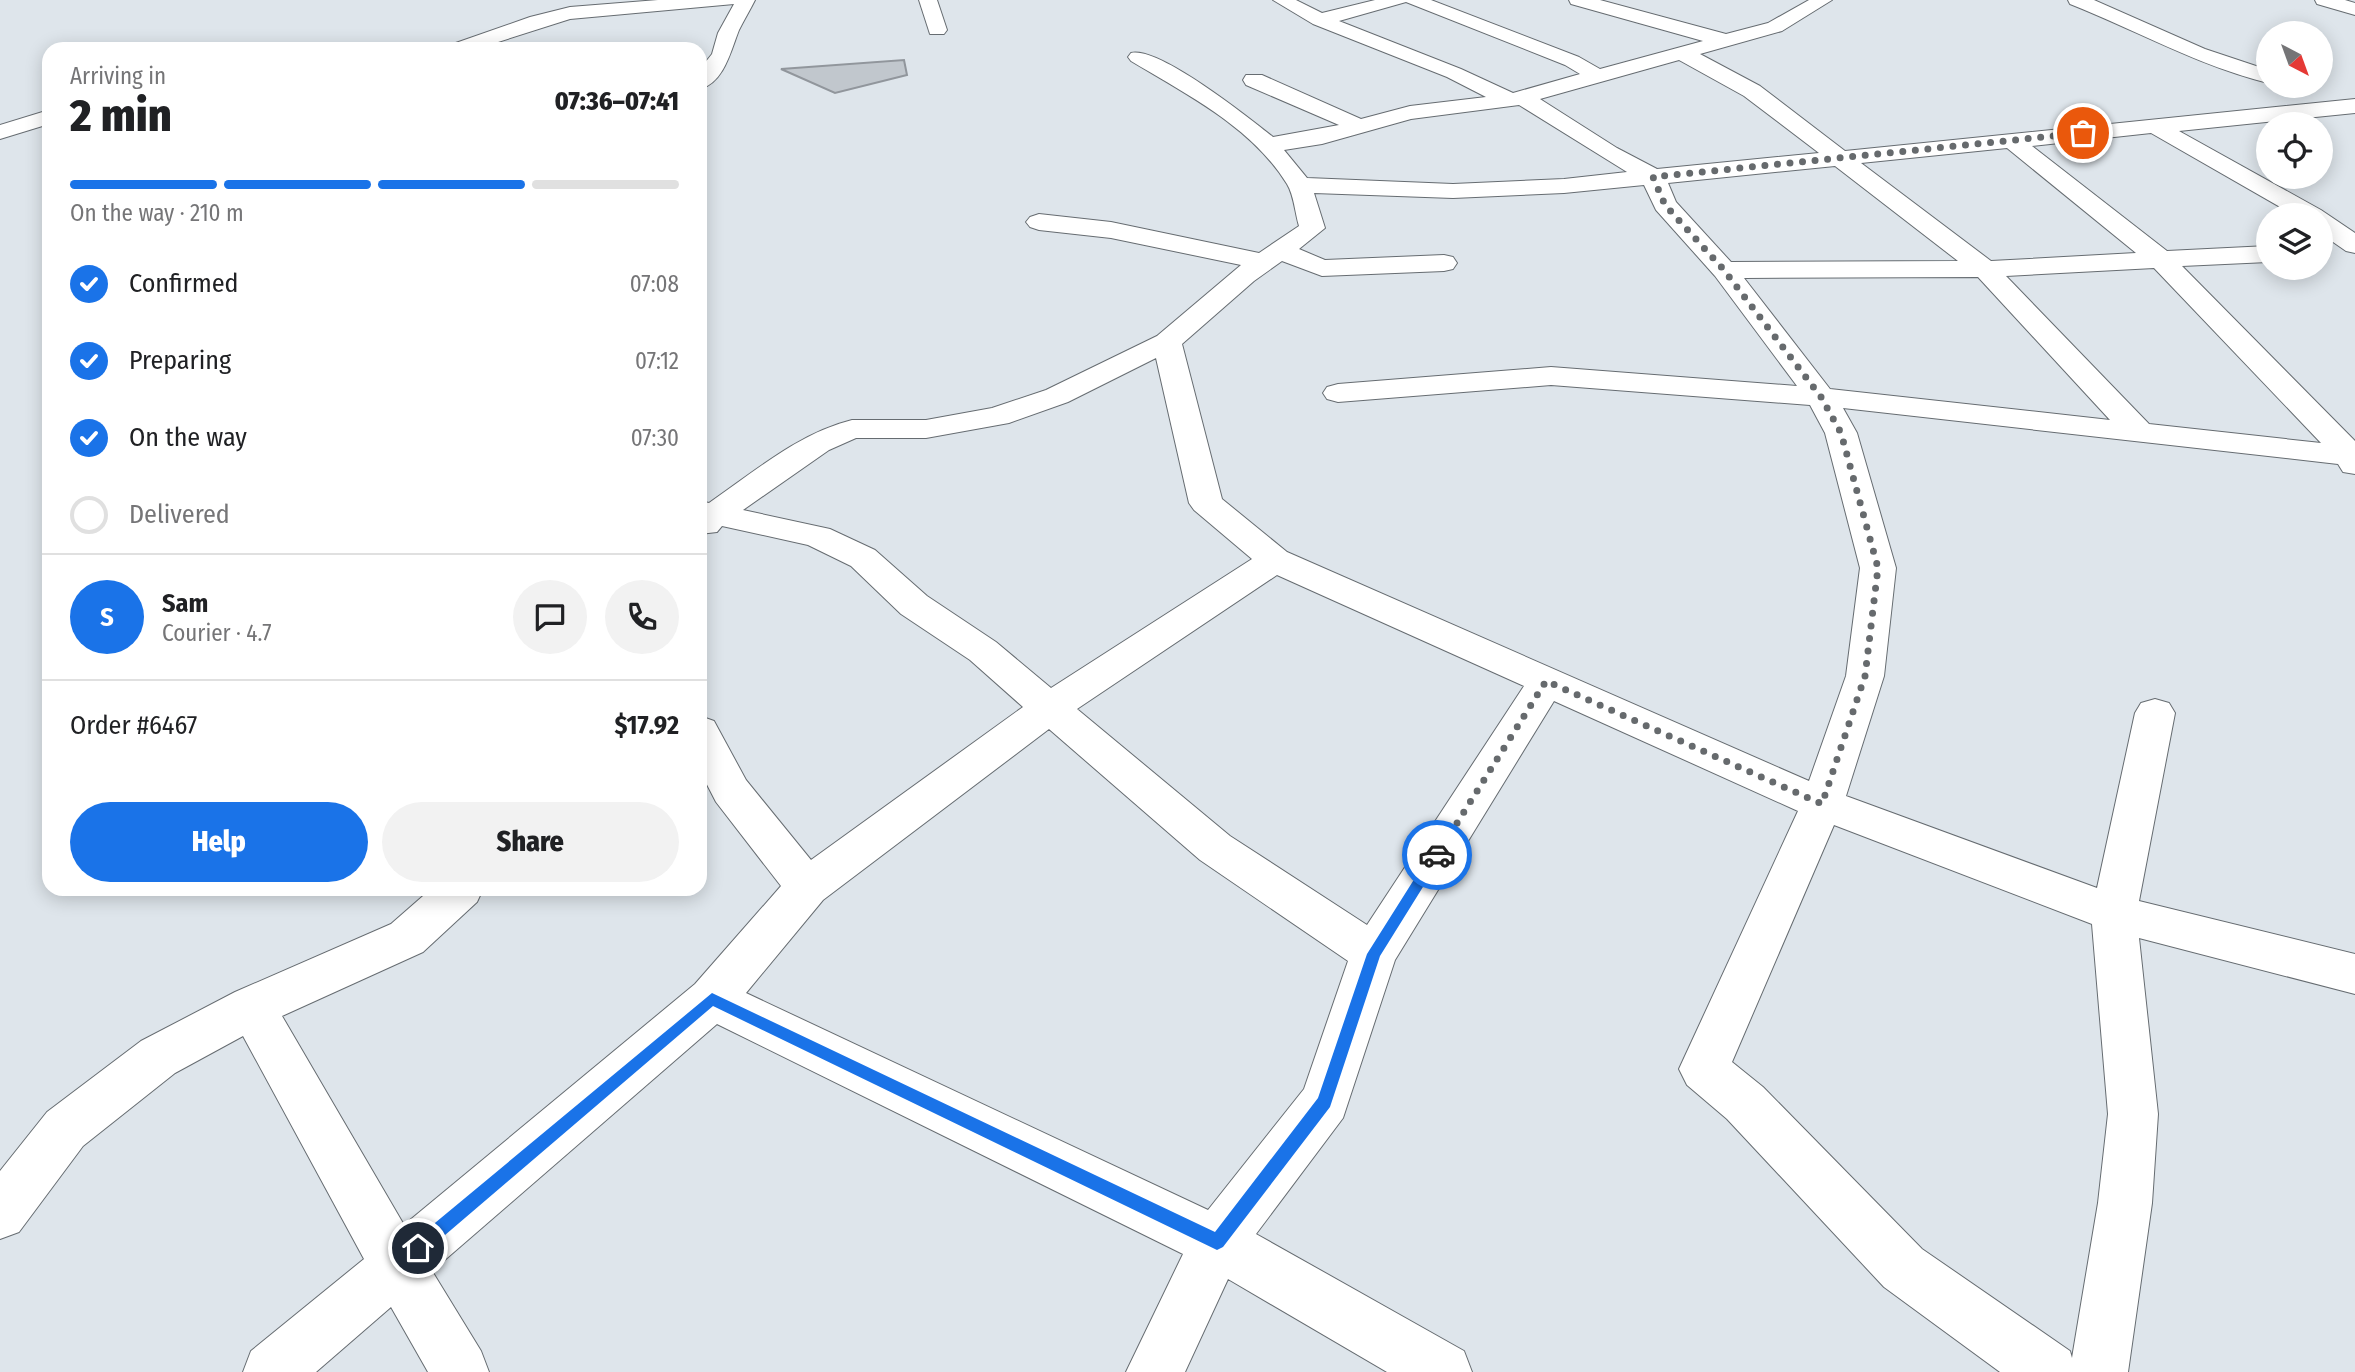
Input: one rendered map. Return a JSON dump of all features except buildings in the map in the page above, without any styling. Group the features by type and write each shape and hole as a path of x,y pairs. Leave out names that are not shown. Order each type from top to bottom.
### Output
{"street":[{"path":"477,42 537,21 570,13 728,0"},
{"path":"707,74 722,55 728,33 746,0"},
{"path":"928,0 937,30"},
{"path":"1282,0 1320,20 1398,0"},
{"path":"1414,0 1572,61 1598,76"},
{"path":"1578,0 1726,41"},
{"path":"1268,145 1322,137 1410,113 1517,99 1775,27 1823,0"},
{"path":"2077,0 2126,19 2198,53 2256,73"},
{"path":"2325,0 2355,9"},
{"path":"1327,23 1517,99 1653,177 1665,205 1724,270 1821,397 1841,433 1878,568 1865,676 1822,804 1704,1069 1745,1103 1903,1268 2049,1372"},
{"path":"1682,53 1752,91 1985,269 2141,433"},
{"path":"707,518 818,443 852,429 926,429 998,416 1057,396 1167,342 1272,256 1312,228 1300,185 1268,145 1208,97 1138,57"},
{"path":"1254,80 1292,99 1328,109 1359,127"},
{"path":"2327,98 2353,107"},
{"path":"1300,185 1453,191 1564,186 2353,107"},
{"path":"0,132 42,119"},
{"path":"2154,126 2291,203"},
{"path":"2012,141 2160,259 2354,459"},
{"path":"2333,221 2355,245"},
{"path":"1039,222 1111,230 1272,256 1322,268 1444,263"},
{"path":"2333,253 2355,253"},
{"path":"1724,270 1985,269 2256,255"},
{"path":"1167,342 1206,503 1275,560 1822,804 2114,914 2355,974"},
{"path":"1338,393 1551,376 1821,397 2354,459"},
{"path":"707,519 818,537 863,558 914,605 983,651 1215,848 1374,954"},
{"path":"272,1372 712,999 807,887 1049,708 1275,560"},
{"path":"1155,1372 1217,1242 1325,1102 1374,954 1546,681"},
{"path":"2099,1372 2125,1203 2133,1114 2114,914 2155,713"},
{"path":"707,745 731,792 807,887"},
{"path":"0,1213 65,1129 158,1057 252,1007 407,938 453,896"},
{"path":"712,999 1217,1242 1443,1372"},
{"path":"252,1007 460,1372"}],"way so far":[{"path":"1437,855 1546,681 1822,804 1865,676 1878,568 1841,433 1821,397 1724,270 1665,205 1653,177 2083,133"}],"route":[{"path":"418,1248 712,999 1217,1242 1325,1102 1374,954 1437,855"}]}
